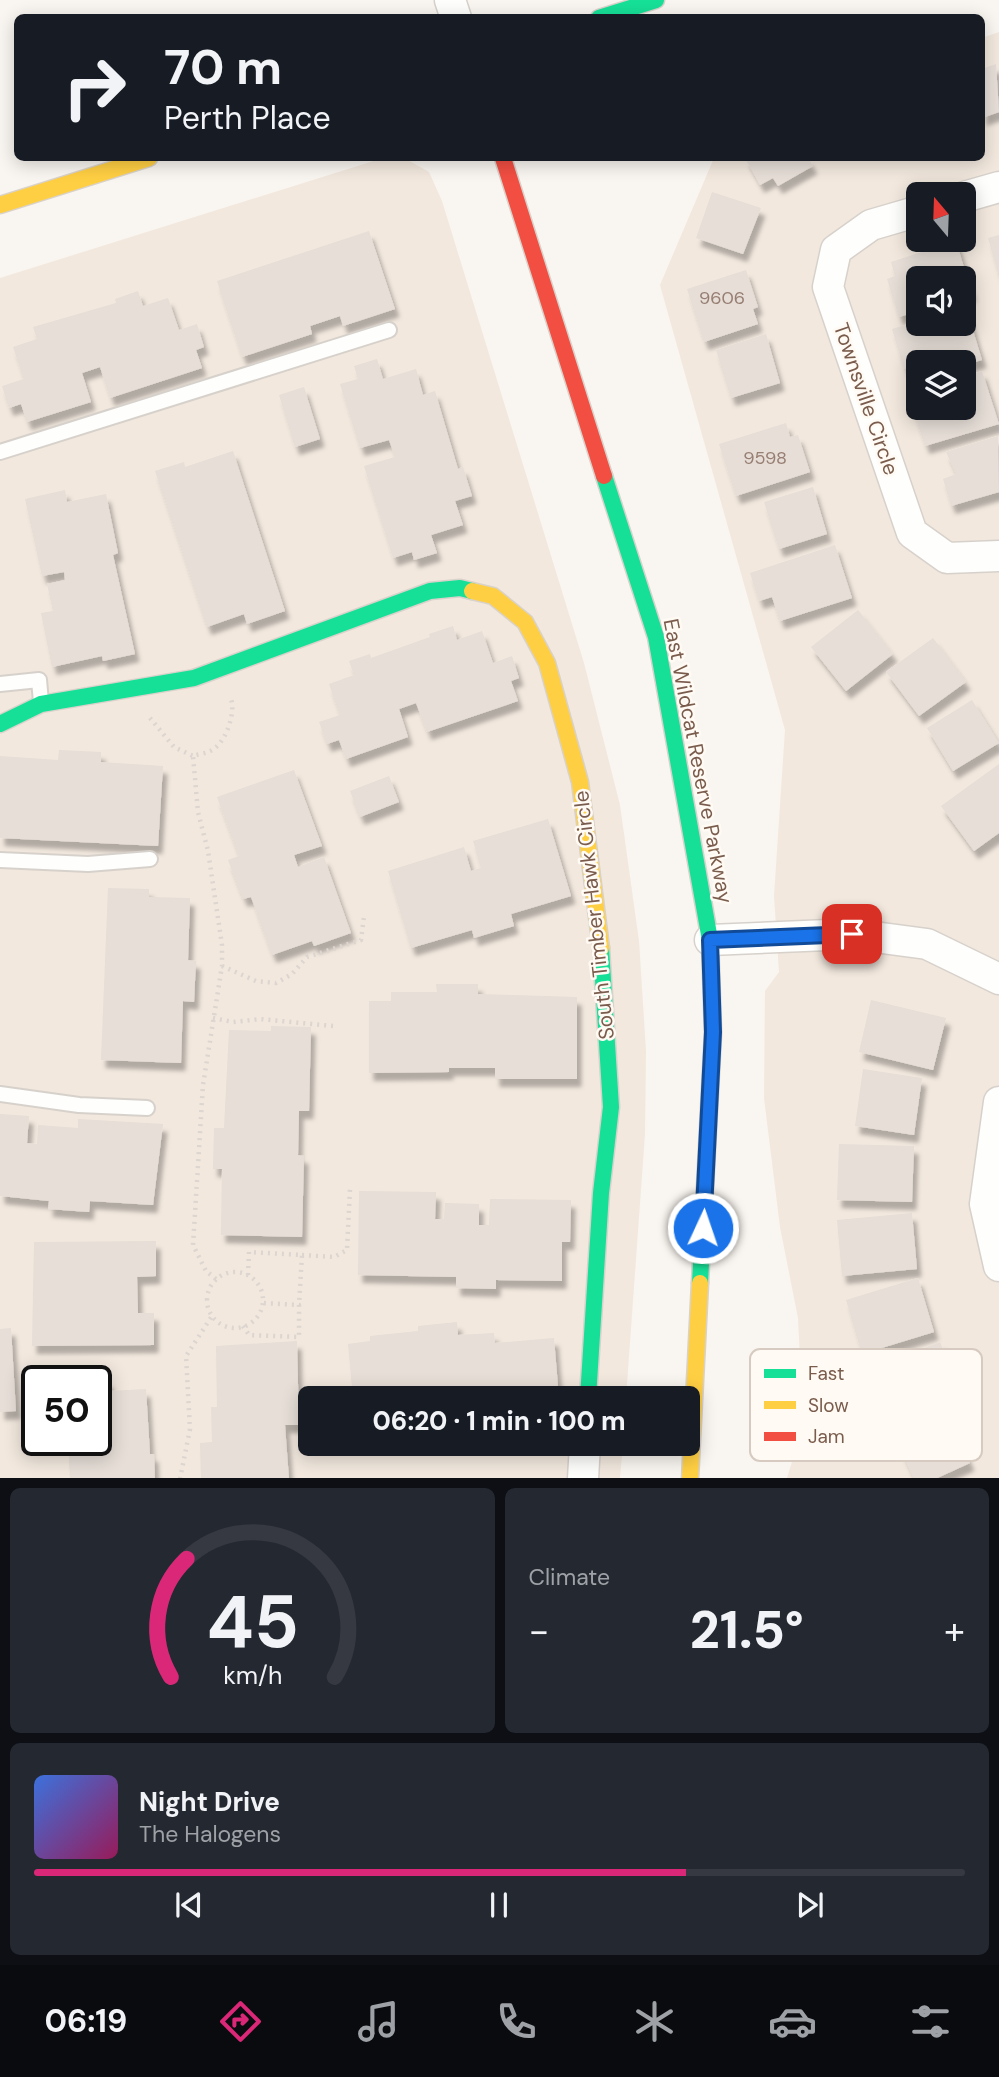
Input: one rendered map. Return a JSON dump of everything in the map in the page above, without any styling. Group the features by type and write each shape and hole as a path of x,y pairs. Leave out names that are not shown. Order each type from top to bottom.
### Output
{"main road":[{"path":"612,14 656,0"},
{"path":"0,205 139,161"},
{"name":"East Wildcat Reserve Parkway","path":"504,161 656,637 710,940 713,1032 690,1478"},
{"name":"South Timber Hawk Circle","path":"0,724 41,704 194,678 430,591 460,588 493,596 525,622 548,663 580,782 601,944 611,1107 589,1386"}],"street":[{"path":"976,194 999,187"},
{"name":"Townsville Circle","path":"906,215 871,225 836,250 828,287 912,533 947,558 996,564"},
{"path":"710,940 852,934 877,937 927,944 999,979"},
{"path":"999,1102 985,1204 999,1266"},
{"path":"583,1478 584,1456"}],"lane":[{"path":"0,452 389,330"},
{"path":"0,684 39,680 41,704"},
{"path":"0,860 88,864 150,859"},
{"path":"0,1094 79,1105 147,1108"}],"path":[{"path":"150,718 174,747 193,755 212,751 230,721 233,705 222,668"},
{"path":"193,755 198,812 208,851 219,922 222,965 203,1085 193,1245 206,1271 216,1279"},
{"path":"222,965 256,981 276,983 292,974 307,957 361,940 365,917"},
{"path":"214,1018 233,1022 260,1019 333,1026"},
{"path":"248,1275 249,1252 334,1257 347,1250 350,1189"},
{"path":"243,1326 249,1335 299,1337 302,1255"},
{"path":"180,1478 190,1429 186,1356 212,1316 208,1292 216,1279 234,1272 248,1275 259,1284 263,1303 255,1320 243,1326 228,1327 212,1316"},
{"path":"263,1303 299,1305"}],"shaded area":[{"path":"999,32 999,1478 787,1478 792,1461 982,1461 982,1349 800,1349 798,1318 780,1227 764,1098 765,991 779,972 774,896 785,730 660,285 713,161 985,161 985,37"},
{"path":"374,161 410,161 429,172 442,201 584,663 620,805 639,941 646,1051 645,1134 627,1386 298,1386 298,1456 622,1456 620,1478 0,1478 0,278"}],"building":[{"path":"996,64 999,112 985,117 985,68"},
{"path":"747,161 810,161 813,166 778,186 773,178 760,185"},
{"path":"712,192 761,208 743,254 696,238"},
{"path":"369,231 395,309 343,326 340,316 310,326 312,334 242,357 217,281"},
{"path":"999,235 999,273 998,273 988,238"},
{"path":"922,252 959,252 964,266 906,266 906,315 899,317 887,279 895,276 891,262"},
{"path":"746,270 758,307 753,309 758,324 704,342 687,289"},
{"path":"138,291 143,306 168,298 179,330 197,324 204,347 196,350 202,368 110,398 100,367 82,373 91,402 27,422 21,404 9,408 2,386 24,379 13,347 37,339 33,327 116,303 115,299"},
{"path":"906,325 906,336 975,336 982,360 976,362 976,350 906,350 904,369 892,329"},
{"path":"766,334 780,383 731,398 716,350"},
{"path":"377,359 383,379 416,369 423,395 435,391 458,469 463,467 472,496 455,501 463,525 431,535 437,553 414,560 412,552 393,558 364,466 395,457 389,440 360,448 340,384 358,379 354,366"},
{"path":"982,371 999,424 925,446 917,420 976,420 976,373"},
{"path":"304,387 320,439 295,447 279,395"},
{"path":"786,423 790,437 798,435 810,472 736,496 719,444"},
{"path":"998,436 999,492 951,506 943,479 956,474 946,452"},
{"path":"233,451 285,611 247,624 244,614 207,627 155,471 184,462 185,467"},
{"path":"813,487 827,534 779,549 764,502"},
{"path":"65,490 67,502 106,494 118,553 113,555 135,654 103,661 102,656 52,667 41,613 53,611 47,584 65,580 64,572 42,576 25,499"},
{"path":"835,545 852,598 780,621 772,597 759,601 750,573"},
{"path":"858,610 893,654 846,691 811,647"},
{"path":"453,626 457,640 482,631 493,663 512,656 519,678 511,681 518,701 427,732 416,703 399,709 408,737 346,759 339,740 327,744 319,722 340,715 329,684 354,675 349,661 370,654 371,658"},
{"path":"933,638 966,682 919,716 886,672"},
{"path":"972,700 999,743 953,771 927,728"},
{"path":"59,750 101,752 101,762 163,766 158,846 0,838 0,756 58,760"},
{"path":"999,764 999,833 974,851 941,806"},
{"path":"294,770 322,846 294,855 298,867 324,857 351,933 314,946 312,941 272,955 251,897 243,899 228,860 239,856 217,797"},
{"path":"389,776 399,802 360,817 350,791"},
{"path":"548,819 571,896 511,914 514,926 474,938 472,930 411,948 388,871 464,847 471,871 481,868 473,841"},
{"path":"108,888 149,889 149,897 190,898 188,960 196,961 194,1002 183,1001 181,1063 101,1060"},
{"path":"436,984 478,984 478,994 577,997 577,1079 495,1079 495,1068 449,1068 449,1072 369,1073 369,1001 391,1001 391,992 437,992"},
{"path":"871,1000 946,1018 933,1070 859,1052"},
{"path":"271,1026 311,1027 309,1111 299,1111 298,1155 304,1156 302,1237 221,1235 222,1169 213,1169 214,1128 224,1128 229,1030 271,1031"},
{"path":"863,1069 922,1078 914,1135 855,1126"},
{"path":"0,1114 29,1116 27,1143 37,1144 38,1125 78,1128 78,1119 163,1124 153,1205 90,1201 89,1212 48,1209 49,1201 0,1196"},
{"path":"839,1144 914,1146 912,1202 837,1200"},
{"path":"359,1191 436,1192 435,1219 444,1219 445,1203 479,1204 479,1225 489,1225 490,1199 571,1200 570,1242 562,1242 562,1281 496,1280 496,1289 456,1288 456,1277 358,1275"},
{"path":"912,1213 917,1269 842,1276 837,1220"},
{"path":"156,1241 156,1276 137,1277 138,1313 154,1313 154,1345 32,1346 34,1242"},
{"path":"918,1278 934,1332 878,1349 861,1349 846,1300"},
{"path":"457,1322 458,1335 494,1333 495,1343 554,1338 558,1386 352,1386 348,1344 370,1341 370,1336 418,1331 418,1326"},
{"path":"11,1328 16,1411 0,1412 0,1329"},
{"path":"297,1341 298,1425 285,1425 289,1478 201,1478 200,1443 212,1442 211,1407 217,1407 216,1346"},
{"path":"940,1342 943,1349 922,1349"},
{"path":"146,1389 150,1454 154,1454 155,1478 70,1478 69,1456 112,1456 112,1391"},
{"path":"906,1461 970,1463 937,1478 914,1478"}],"traffic: fast":[{"path":"612,14 656,0"},
{"path":"604,476 656,637 710,940 713,1033 700,1283"},
{"path":"0,724 41,704 194,678 430,591 460,588 472,591"},
{"path":"589,1386 601,1193 611,1107 601,948"}],"traffic: slow":[{"path":"0,205 139,161"},
{"path":"472,591 493,596 525,622 547,663 580,782 601,948"},
{"path":"690,1478 700,1283"}],"traffic: jam":[{"path":"504,161 604,476"}],"route":[{"path":"703,1228 713,1032 710,940 852,934"}]}
